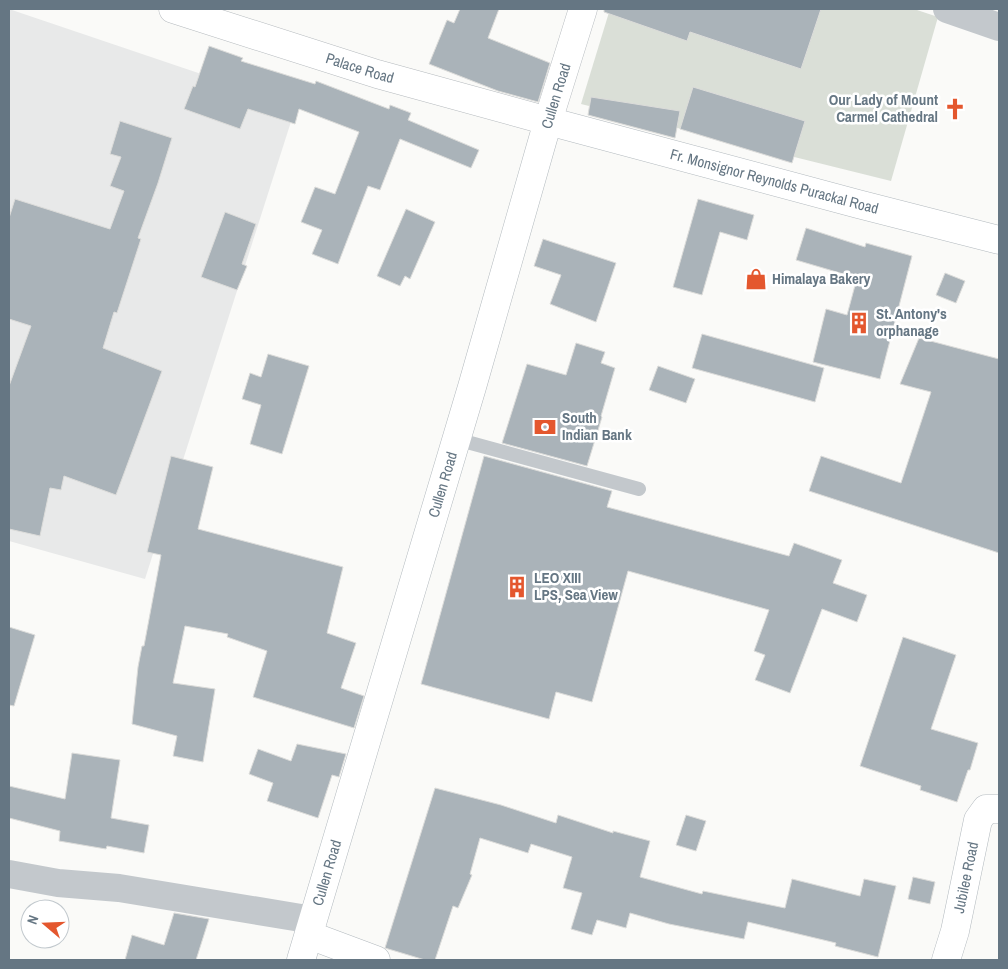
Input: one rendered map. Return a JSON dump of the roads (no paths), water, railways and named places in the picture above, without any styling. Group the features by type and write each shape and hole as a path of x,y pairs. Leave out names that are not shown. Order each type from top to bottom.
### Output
{"main road":[{"name":"Palace Road","path":"173,9 377,74 548,121"},
{"name":"Cullen Road","path":"308,938 548,121 583,9"},
{"name":"Fr. Monsignor Reynolds Purackal Road","path":"548,121 999,240"},
{"name":"Jubilee Road","path":"946,960 955,931 978,820 986,809 999,809"},
{"path":"308,938 376,960"}],"street":[{"path":"948,9 999,26"},
{"path":"9,874 58,883 119,888 308,938"}],"lane":[{"path":"456,439 639,489"}],"place":[{"name":"Our Lady of Mount Carmel Cathedral","path":"955,109"},
{"name":"Himalaya Bakery","path":"756,279"},
{"name":"St. Antony's orphanage","path":"859,323"},
{"name":"South Indian Bank","path":"545,427"},
{"name":"LEO XIII LPS, Sea View","path":"517,587"}]}
